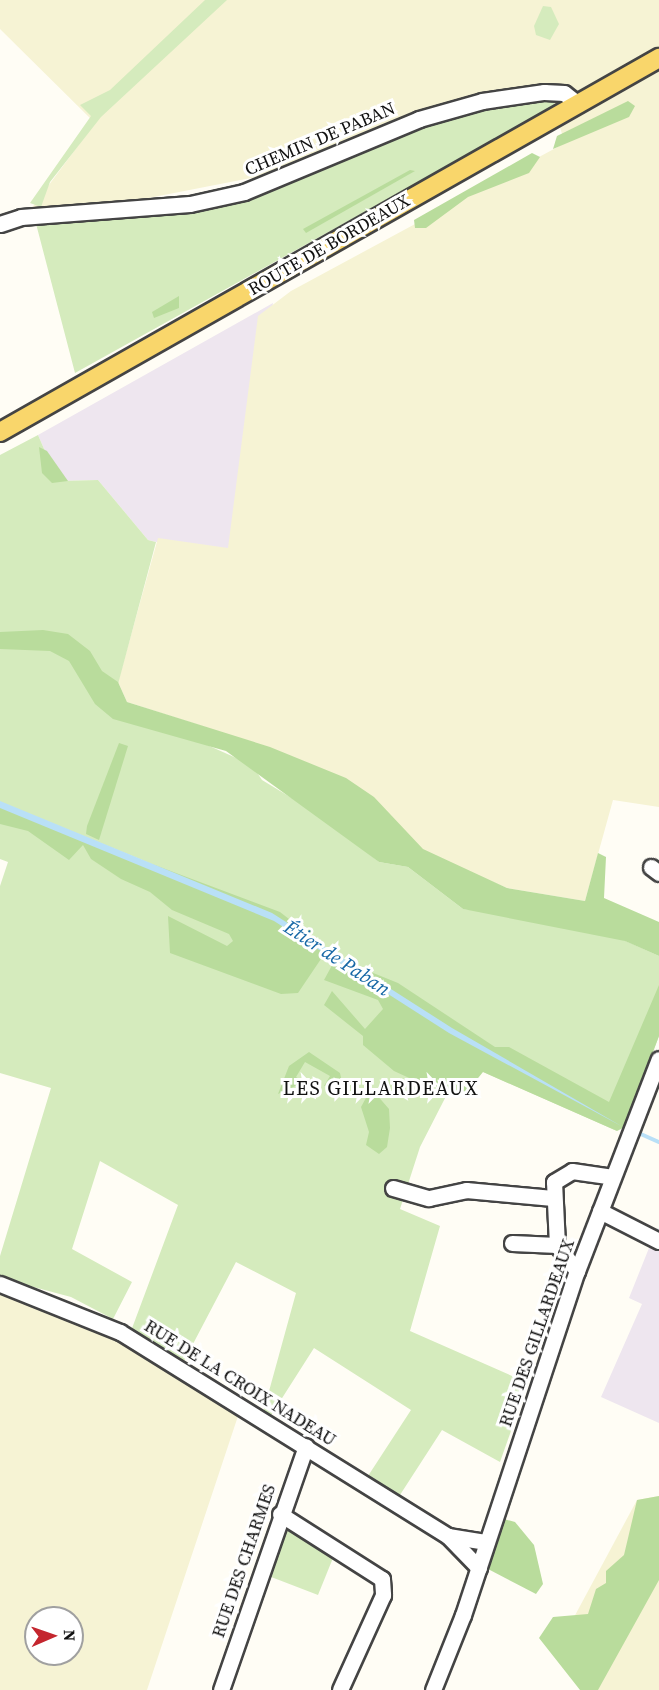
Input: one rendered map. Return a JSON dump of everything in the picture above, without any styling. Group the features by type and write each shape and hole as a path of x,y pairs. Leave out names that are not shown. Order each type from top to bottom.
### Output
{"main road":[{"name":"ROUTE DE BORDEAUX","path":"0,432 659,58"}],"street":[{"name":"CHEMIN DE PABAN","path":"0,224 21,217 190,204 244,192 419,119 482,101 544,92 564,93 578,104"},
{"name":"RUE DES GILLARDEAUX","path":"433,1690 479,1568 577,1271 659,1059"},
{"path":"577,1271 557,1245 553,1198 562,1173 613,1177"},
{"path":"393,1188 429,1198 466,1190 553,1198"},
{"path":"600,1211 659,1241"},
{"path":"512,1243 557,1245"},
{"name":"RUE DE LA CROIX NADEAU","path":"0,1284 120,1332 448,1536"},
{"name":"RUE DES CHARMES","path":"221,1690 280,1514 306,1446"},
{"path":"280,1514 382,1578 383,1595 340,1690"},
{"path":"448,1536 487,1542"},
{"path":"448,1536 479,1568"}],"shaded area":[{"path":"0,0 659,0 659,807 613,800 585,901 507,888 424,852 399,825 208,728 127,702 118,682 158,538 228,548 258,316 291,291 565,143 548,91 266,175 128,202 31,209 95,123 0,29"},
{"path":"273,303 234,560 148,540 98,480 58,481 38,435"},
{"path":"657,1228 659,1229 659,1423 601,1397 642,1304 629,1298"},
{"path":"0,1292 66,1315 242,1404 147,1690 0,1690"},
{"path":"659,1496 659,1690 591,1690 558,1647 637,1500"}],"green space":[{"path":"205,0 227,0 101,117 50,182 41,207 30,203 91,116 80,105 110,90"},
{"path":"543,6 551,7 559,24 550,40 536,35 534,26"},
{"path":"552,97 555,106 75,373 34,216 190,204 481,103"},
{"path":"628,101 635,106 629,117 553,149 557,136"},
{"path":"532,153 540,157 529,173 468,197 426,228 415,228 414,220"},
{"path":"410,170 415,171 306,233 303,229"},
{"path":"179,296 179,308 154,318 152,312"},
{"path":"38,435 58,481 98,480 148,540 156,542 113,703 252,765 262,780 323,817 379,862 408,867 463,909 579,920 659,956 659,1036 625,1123 452,1028 329,951 337,958 617,1131 463,1063 420,1147 400,1209 440,1226 410,1331 528,1383 500,1462 442,1430 398,1498 368,1476 411,1410 314,1348 270,1417 263,1413 296,1293 236,1262 183,1363 131,1331 178,1205 100,1161 72,1249 132,1282 113,1319 71,1297 0,1278 0,1256 51,1088 0,1073 0,886 8,862 0,859 0,807 326,948 272,913 0,802 0,455"},
{"path":"39,447 47,451 68,481 52,483 42,473"},
{"path":"43,630 68,634 90,651 102,671 118,682 127,702 270,747 346,778 374,797 423,849 507,888 585,901 598,853 606,857 604,898 659,922 659,956 625,941 463,909 408,867 379,862 226,751 113,719 95,704 69,661 50,651 0,649 0,632"},
{"path":"119,743 128,746 99,840 86,834 87,826"},
{"path":"0,807 280,912 326,948 325,953 298,993 281,994 170,953 168,916 227,946 233,941 229,934 172,910 150,892 121,879 91,859 83,845 69,860 28,831 0,824"},
{"path":"336,958 398,983 495,1047 509,1047 609,1102 659,985 659,1036 625,1127 617,1131 483,1072 465,1094 446,1095 394,1071 363,1045 363,1036 324,1005 332,991 365,1029 383,1009 378,1000 324,980"},
{"path":"309,1052 340,1073 342,1082 324,1086 330,1076 305,1062 296,1077 304,1082 278,1094 289,1066"},
{"path":"376,1094 389,1109 390,1128 387,1147 379,1154 366,1145 369,1132 361,1107 367,1096"},
{"path":"659,1496 659,1580 598,1690 580,1690 539,1638 553,1617 588,1614 596,1589 606,1583 606,1571 624,1555 637,1500"},
{"path":"504,1519 515,1522 534,1545 543,1584 536,1594 488,1569"},
{"path":"291,1530 335,1553 318,1595 266,1575 282,1533"}],"water":[{"path":"0,801 272,913 452,1028 623,1127 449,1033 274,921 0,808"}],"waterway":[{"name":"Étier de Paban","path":"634,1131 659,1142"}],"district":[{"name":"LES GILLARDEAUX","path":"381,1088"}]}
